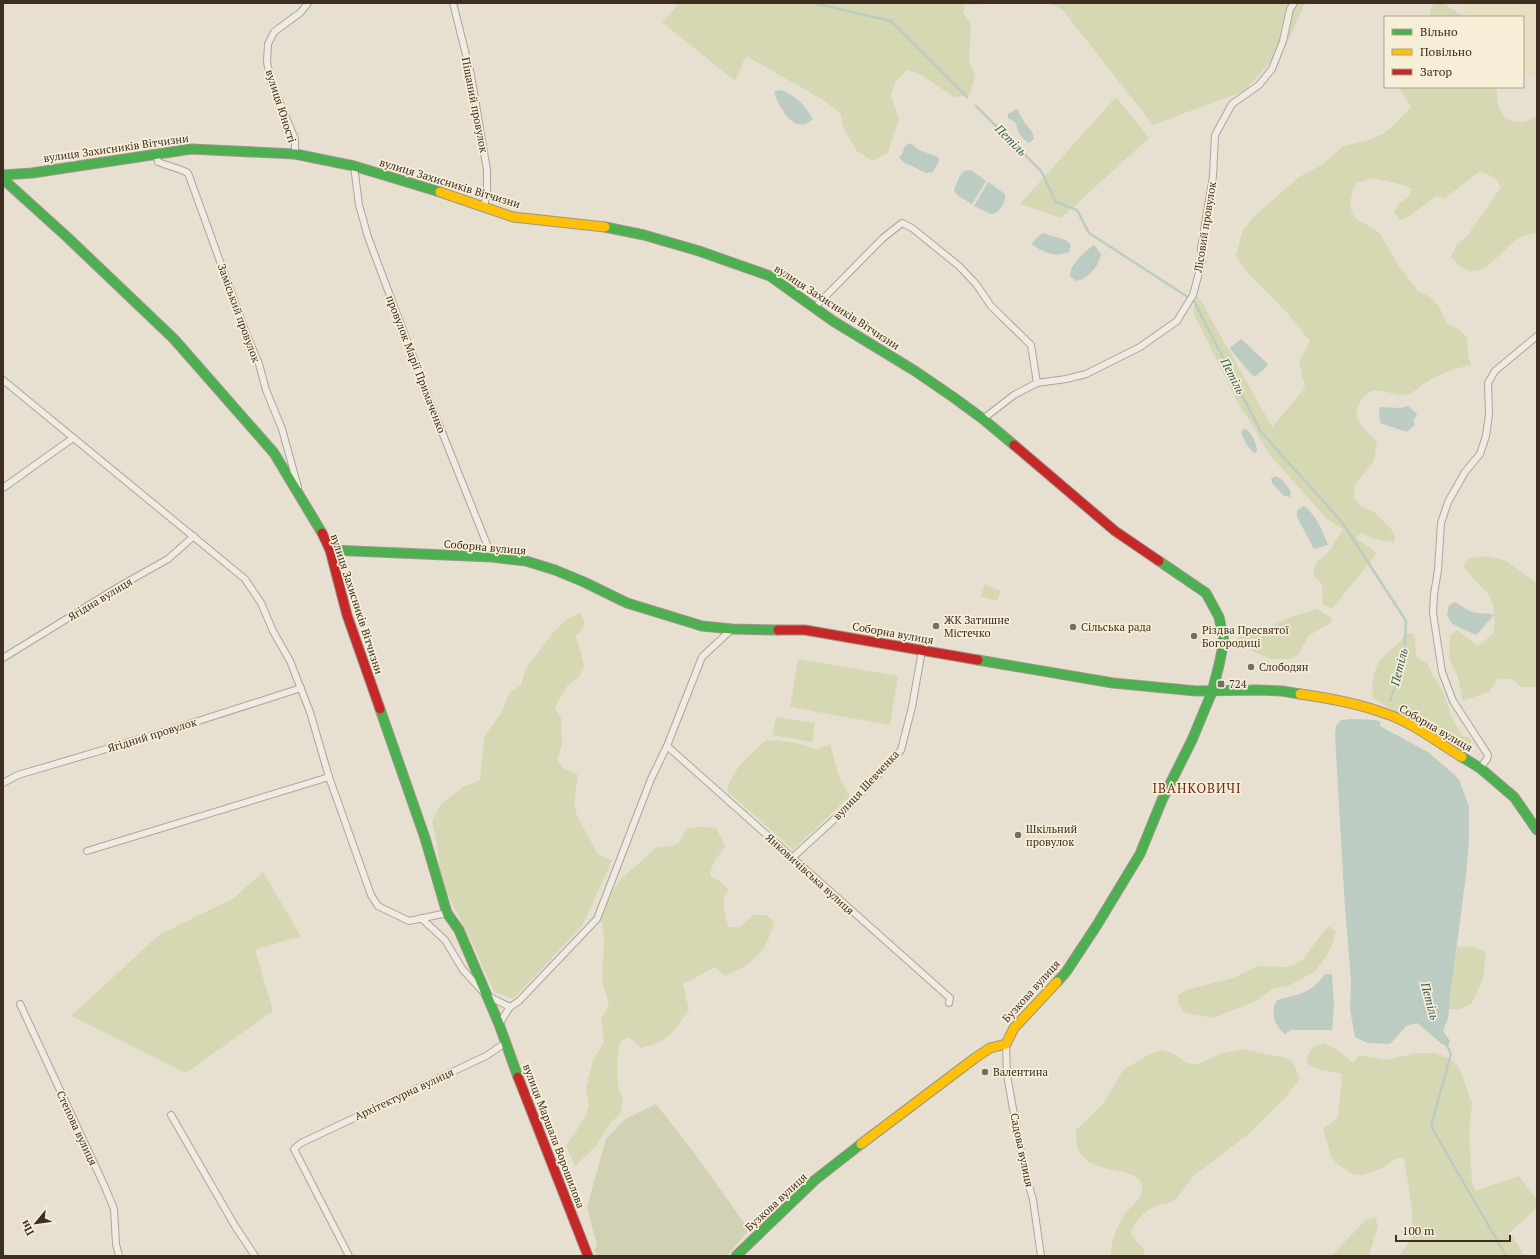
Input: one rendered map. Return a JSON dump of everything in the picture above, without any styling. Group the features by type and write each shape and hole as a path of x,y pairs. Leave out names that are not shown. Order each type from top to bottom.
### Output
{"street":[{"name":"вулиця Юності","path":"295,154 295,139 271,82 267,62 268,44 274,32 301,12 308,3"},
{"name":"Піщаний провулок","path":"453,3 472,75 487,170 487,191 484,208"},
{"name":"Лісовий провулок","path":"983,419 1014,395 1037,383 1066,379 1086,374 1140,347 1177,321 1193,295 1202,261 1201,248 1213,176 1215,136 1232,104 1259,85 1272,69 1283,41 1290,9 1294,3"},
{"name":"вулиця Захисників Вітчизни","path":"3,176 191,149 295,154 354,166 434,190 513,217 598,226 644,235 699,251 770,276 815,307 832,321 915,371 954,397 983,419 1115,531 1206,593 1219,617 1224,642 1212,692"},
{"name":"Заміський провулок","path":"156,153 158,162 170,167 182,169 188,173 246,333 259,364 266,390 282,429 300,493"},
{"name":"провулок Марії Примаченко","path":"354,166 358,205 368,237 428,397 492,557"},
{"name":"вулиця Захисників Вітчизни","path":"3,179 66,236 174,339 274,453 300,493 319,526 330,550 347,615 424,838 447,913 459,930 486,995"},
{"path":"815,307 883,238 902,223 912,228 960,266 976,284 992,306 1030,345 1037,383"},
{"path":"1480,768 1487,759 1488,755 1454,701 1442,672 1434,613 1434,594 1438,570 1441,523 1448,502 1465,472 1480,454 1486,436 1488,383 1495,371 1537,336"},
{"path":"3,380 194,536 245,580 261,603 273,631 290,661 301,688 310,712 329,777 371,895 378,906 409,921 447,913"},
{"path":"3,488 73,438"},
{"name":"Ягідна вулиця","path":"3,658 120,586 168,559 194,536"},
{"name":"Соборна вулиця","path":"330,550 492,557 526,562 555,570 584,582 626,603 702,626 732,629 805,630 1113,683 1212,692 1257,690 1282,691 1330,698 1385,713 1412,726 1480,768 1514,797 1537,830"},
{"path":"499,1024 510,1007 519,1001 597,919 651,779 667,746 702,656 732,629"},
{"name":"вулиця Шевченка","path":"792,858 854,800 901,750 912,707 922,650"},
{"name":"Ягідний провулок","path":"3,783 18,775 167,731 301,688"},
{"name":"Бузкова вулиця","path":"736,1256 805,1189 845,1156 975,1058 990,1048 1006,1044 1010,1034 1021,1020 1066,972 1097,925 1140,854 1162,800 1192,740 1212,692"},
{"name":"Янковичівська вулиця","path":"667,746 950,998 950,1003"},
{"path":"87,851 329,777"},
{"path":"421,918 445,940 463,970 486,995 510,1007"},
{"name":"вулиця Маршала Ворошилова","path":"486,995 499,1024 585,1255"},
{"name":"Степова вулиця","path":"20,1004 105,1186 114,1209 116,1244 119,1256"},
{"name":"Архітектурна вулиця","path":"349,1256 294,1149 300,1142 486,1056 505,1043"},
{"name":"Садова вулиця","path":"1006,1044 1007,1075 1024,1168 1033,1200 1041,1256"},
{"path":"171,1115 235,1226 255,1256"}],"shaded area":[{"path":"1459,3 1537,3 1537,77 1524,75 1524,16 1466,16"}],"green space":[{"path":"677,3 983,3 978,5 965,4 963,13 971,23 969,59 975,78 969,95 954,97 918,73 907,70 895,83 891,96 899,119 888,153 872,161 857,151 844,129 840,113 825,101 746,56 735,81 662,22 677,6"},
{"path":"1049,3 1305,3 1287,44 1244,91 1153,125 1062,9"},
{"path":"1434,4 1444,4 1462,16 1430,16 1431,8"},
{"path":"1400,88 1494,88 1497,92 1499,109 1508,119 1521,122 1537,116 1537,233 1526,235 1516,240 1486,267 1470,271 1461,266 1451,257 1457,244 1468,235 1501,187 1492,176 1479,172 1444,199 1436,196 1410,216 1400,220 1394,212 1399,203 1408,198 1412,189 1403,185 1373,178 1356,183 1352,192 1350,203 1352,213 1357,220 1373,228 1380,234 1399,266 1418,291 1430,297 1439,306 1446,323 1458,329 1467,337 1468,355 1471,365 1442,374 1408,394 1398,395 1383,391 1373,391 1366,395 1359,405 1356,414 1360,424 1377,442 1374,461 1355,485 1354,498 1361,506 1374,512 1391,529 1395,536 1394,543 1372,538 1361,533 1356,537 1377,553 1332,609 1323,604 1322,584 1313,575 1316,563 1330,550 1343,529 1327,519 1268,453 1250,421 1240,407 1193,312 1197,296 1272,427 1305,388 1299,362 1310,341 1287,313 1247,272 1236,256 1242,232 1253,217 1299,177 1323,164 1343,146 1366,141 1383,134 1411,107"},
{"path":"1116,97 1149,138 1061,218 1020,204"},
{"path":"1487,556 1506,561 1537,583 1537,687 1522,687 1511,679 1498,679 1489,692 1462,701 1458,677 1449,658 1450,635 1457,630 1478,646 1493,634 1495,624 1493,604 1488,594 1463,567 1468,559"},
{"path":"984,584 1001,591 997,601 981,597"},
{"path":"1317,609 1332,618 1331,623 1308,636 1299,654 1291,659 1271,659 1237,644 1237,638 1245,633 1259,632 1290,617"},
{"path":"580,613 585,622 582,630 575,636 584,666 579,677 568,685 555,707 561,718 562,745 557,759 563,768 578,775 574,803 577,816 598,854 612,860 582,926 513,999 494,992 471,940 441,882 438,850 432,821 441,804 463,787 480,780 484,737 502,712 509,693 521,685 526,668 553,633 566,620"},
{"path":"1405,634 1414,634 1417,658 1428,664 1432,674 1444,693 1451,716 1461,735 1471,739 1471,744 1458,743 1422,722 1397,713 1373,698 1373,679 1376,667 1383,657 1400,642"},
{"path":"798,659 898,676 890,725 790,707"},
{"path":"776,717 815,723 812,742 772,735"},
{"path":"766,740 793,742 817,749 830,744 840,780 850,796 793,850 727,791 729,783 737,769"},
{"path":"688,828 716,828 726,847 715,860 710,876 719,881 729,890 724,898 728,927 740,927 753,915 766,915 774,921 770,934 761,952 752,961 741,968 724,975 715,967 683,984 689,1010 671,1034 658,1043 641,1048 629,1037 620,1042 618,1051 617,1078 623,1099 620,1114 610,1123 596,1146 575,1166 566,1146 586,1116 589,1105 586,1088 593,1060 604,1043 601,1019 609,1005 602,980 604,940 601,916 613,890 622,878 657,847 671,846 678,843"},
{"path":"263,872 301,936 255,950 273,1011 186,1073 71,1016 159,935 234,898"},
{"path":"1328,926 1336,931 1331,948 1321,964 1314,972 1290,985 1272,989 1258,1000 1214,1018 1185,1013 1178,1004 1178,995 1186,990 1233,978 1258,966 1287,967 1296,964 1303,959"},
{"path":"1472,946 1486,952 1483,979 1472,1003 1460,1009 1449,1009 1457,947"},
{"path":"1323,1043 1331,1046 1354,1063 1358,1055 1386,1060 1416,1053 1435,1053 1452,1060 1459,1067 1472,1103 1469,1133 1472,1182 1475,1191 1519,1176 1537,1200 1537,1208 1509,1233 1519,1246 1524,1256 1399,1256 1410,1241 1412,1233 1411,1201 1404,1158 1395,1159 1381,1169 1361,1175 1351,1173 1336,1163 1331,1156 1323,1129 1338,1118 1342,1074 1315,1068 1307,1063 1308,1054 1314,1047"},
{"path":"1242,1049 1285,1058 1293,1062 1300,1078 1284,1099 1251,1132 1193,1176 1176,1199 1167,1204 1157,1205 1144,1213 1133,1226 1131,1235 1143,1248 1145,1256 1111,1256 1112,1242 1118,1227 1125,1214 1139,1199 1142,1186 1139,1179 1132,1175 1093,1164 1085,1159 1078,1149 1076,1130 1103,1104 1123,1070 1150,1054 1161,1050 1171,1052 1185,1062 1196,1065 1222,1053"},
{"path":"656,1104 692,1150 749,1230 727,1256 597,1256 594,1250 597,1245 587,1207 606,1139 625,1119"},
{"path":"1375,1217 1378,1226 1369,1256 1331,1256 1366,1220"}],"water":[{"path":"781,90 800,102 813,119 802,124 794,123 790,120 779,105 775,95 775,91"},
{"path":"1017,109 1033,135 1034,139 1029,143 1020,135 1016,123 1008,118 1008,114"},
{"path":"910,143 919,150 938,157 939,161 933,172 926,173 903,162 899,157 905,146"},
{"path":"971,170 986,181 972,204 957,195 954,190 959,177 964,171"},
{"path":"988,182 1005,194 1005,200 1002,206 996,213 991,214 974,206"},
{"path":"1042,233 1066,240 1071,245 1069,252 1064,254 1049,253 1031,244"},
{"path":"1094,245 1101,254 1098,263 1089,275 1076,281 1070,276 1072,267 1082,255"},
{"path":"1241,339 1268,365 1256,376 1252,375 1230,349"},
{"path":"1408,406 1417,414 1413,422 1415,424 1407,432 1380,423 1379,407 1401,408"},
{"path":"1244,428 1253,438 1257,452 1254,453 1246,444 1241,432"},
{"path":"1275,476 1287,485 1291,493 1290,497 1284,496 1272,483 1271,479"},
{"path":"1304,506 1316,519 1328,545 1314,549 1297,517 1297,510"},
{"path":"1455,602 1466,609 1478,613 1494,615 1476,635 1452,624 1447,615 1449,605"},
{"path":"1341,720 1376,720 1381,722 1380,726 1428,752 1459,779 1469,807 1469,839 1466,875 1448,1018 1443,1031 1450,1041 1448,1046 1442,1044 1417,1023 1406,1026 1390,1044 1367,1043 1355,1037 1350,1009 1351,980 1345,908 1335,736 1336,726"},
{"path":"1325,974 1332,974 1334,1006 1332,1030 1291,1030 1285,1034 1278,1027 1274,1018 1274,1009 1277,1000 1304,992 1315,986"}],"waterway":[{"name":"Петіль","path":"813,3 891,21 967,97"},
{"name":"Петіль","path":"976,106 1041,171 1056,202 1077,210 1089,233 1194,301 1261,432 1342,522 1406,621 1405,647 1400,673 1390,701"},
{"name":"Петіль","path":"1445,1042 1451,1054 1431,1126 1506,1256"}],"traffic: fast":[{"path":"3,175 32,173 191,149 295,154 354,166 440,192"},
{"path":"3,179 66,236 174,339 274,453 322,533"},
{"path":"605,227 644,235 699,251 770,276 833,321 915,371 953,397 983,419 1014,445"},
{"path":"330,550 492,557 526,561 555,570 584,582 627,603 702,626 732,629 778,630"},
{"path":"1057,982 1066,972 1097,925 1140,854 1162,800 1192,740 1212,692 1219,665 1224,641 1219,617 1206,593 1159,561"},
{"path":"978,660 1113,683 1196,691 1257,690 1282,691 1300,694"},
{"path":"380,709 425,838 447,913 459,930 499,1024 518,1077"},
{"path":"1462,757 1480,768 1514,797 1537,830"},
{"path":"736,1256 815,1180 861,1144"}],"traffic: slow":[{"path":"440,192 513,217 605,227"},
{"path":"1300,694 1332,699 1374,709 1414,727 1462,757"},
{"path":"861,1144 975,1058 990,1048 1006,1044 1014,1028 1057,982"}],"traffic: jam":[{"path":"1014,445 1115,531 1159,561"},
{"path":"322,533 330,550 347,615 380,709"},
{"path":"778,630 805,630 978,660"},
{"path":"518,1077 588,1256"}],"place":[{"name":"ЖК Затишне Містечко","path":"936,626"},
{"name":"Cільська рада","path":"1073,627"},
{"name":"Різдва Пресвятої Богородиці","path":"1194,636"},
{"name":"Слободян","path":"1251,667"},
{"name":"724","path":"1221,684"},
{"name":"Шкільний провулок","path":"1018,835"},
{"name":"Валентина","path":"985,1072"}],"district":[{"name":"ІВАНКОВИЧІ","path":"1197,788"}]}
